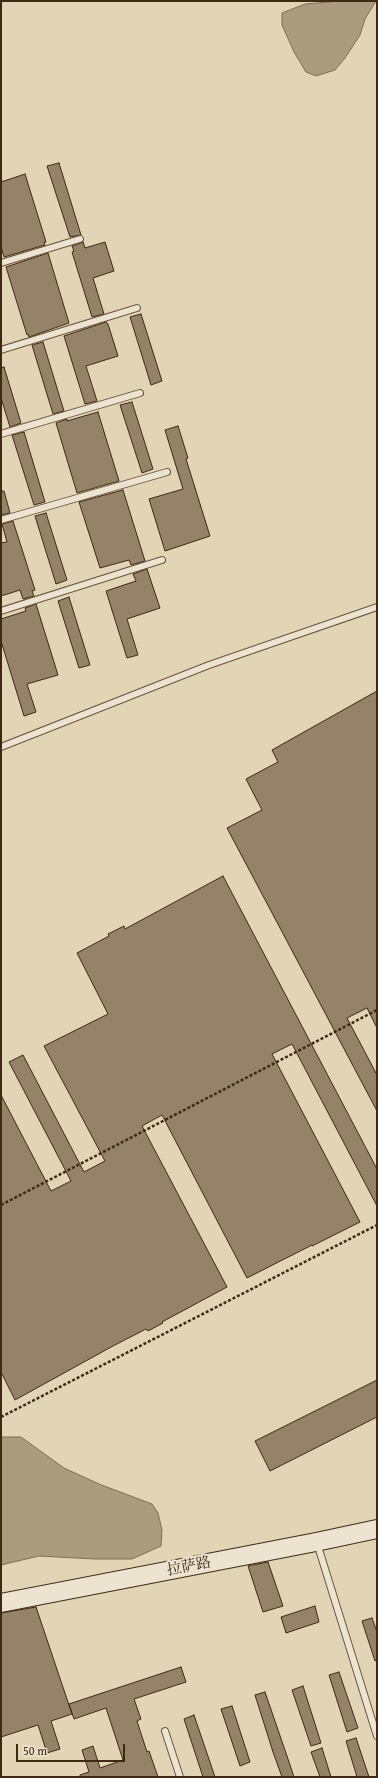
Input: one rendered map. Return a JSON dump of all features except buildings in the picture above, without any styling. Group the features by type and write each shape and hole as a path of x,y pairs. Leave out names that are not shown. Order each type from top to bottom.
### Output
{"street":[{"name":"拉萨路","path":"1,1603 377,1529"}],"lane":[{"path":"1,263 80,239"},
{"path":"1,350 137,308"},
{"path":"1,434 140,393"},
{"path":"1,520 166,472"},
{"path":"1,611 162,560"},
{"path":"1,747 209,664 377,607"},
{"path":"316,1542 377,1736"},
{"path":"165,1731 180,1777"}],"path":[{"path":"1,1205 377,1010"},
{"path":"1,1417 377,1225"}],"shaded area":[{"path":"340,1 376,1 365,19 360,35 345,58 335,70 316,76 306,72 294,52 282,25 282,13 305,4"},
{"path":"1,1437 21,1437 64,1468 99,1484 152,1504 158,1513 162,1530 161,1546 132,1559 39,1556 1,1565"}]}
